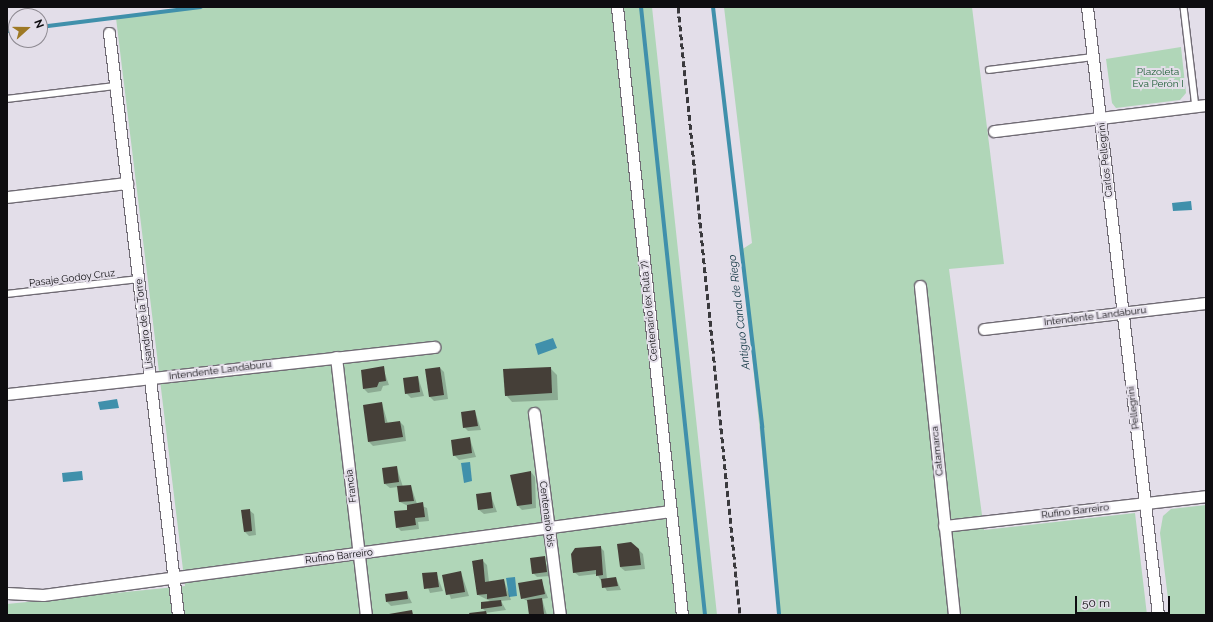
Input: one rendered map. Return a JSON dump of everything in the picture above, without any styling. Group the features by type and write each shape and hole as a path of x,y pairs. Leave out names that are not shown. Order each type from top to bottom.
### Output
{"street":[{"name":"Centenario (ex Ruta 7)","path":"617,7 682,615"},
{"name":"Carlos Pellegrini","path":"1087,7 1101,117 1122,313"},
{"name":"Lisandro de la Torre","path":"109,33 178,615"},
{"path":"994,131 1201,106"},
{"path":"7,197 127,183"},
{"name":"Catamarca","path":"920,286 954,615"},
{"name":"Intendente Landáburu","path":"984,329 1206,303"},
{"name":"Pellegrini","path":"1122,313 1144,503"},
{"name":"Intendente Landáburu","path":"7,394 434,346"},
{"name":"Francia","path":"336,357 366,615"},
{"name":"Centenario bis","path":"534,413 560,615"},
{"name":"Rufino Barreiro","path":"944,526 1206,496"},
{"path":"1144,503 1158,615"},
{"name":"Rufino Barreiro","path":"7,593 43,595 360,554 670,511"}],"lane":[{"path":"1184,7 1201,106"},
{"path":"989,70 1094,57"},
{"path":"7,99 116,86"},
{"name":"Pasaje Godoy Cruz","path":"7,294 138,279"}],"green space":[{"path":"188,7 652,7 717,615 7,615 7,604 185,586 116,18"},
{"path":"724,7 972,7 1004,264 949,269 984,530 1135,513 1147,615 779,615 741,250 752,243"},
{"name":"Plazoleta Eva Perón I","path":"1181,47 1186,93 1180,100 1116,108 1112,103 1106,59"},
{"path":"1206,505 1206,615 1170,615 1160,533 1163,516 1171,509"}],"water":[{"path":"1191,201 1192,210 1173,211 1172,203"},
{"path":"553,338 557,348 538,355 535,344"},
{"path":"117,399 119,408 100,410 98,402"},
{"path":"470,462 472,481 464,483 461,463"},
{"path":"82,471 83,480 63,482 62,473"},
{"path":"515,577 517,596 509,597 506,578"}],"building":[{"path":"384,366 386,381 379,382 377,387 363,389 361,370"},
{"path":"440,367 444,395 429,397 425,369"},
{"path":"551,367 552,393 505,396 503,369"},
{"path":"418,376 420,392 405,394 403,378"},
{"path":"382,402 385,423 400,421 403,437 368,442 363,405"},
{"path":"475,410 478,426 463,428 461,412"},
{"path":"470,437 472,453 453,456 451,440"},
{"path":"397,466 399,482 384,484 382,468"},
{"path":"531,471 532,504 517,506 510,475"},
{"path":"411,485 414,501 399,502 397,486"},
{"path":"491,492 493,508 478,510 476,494"},
{"path":"423,502 425,517 415,518 416,525 396,528 394,511 407,510 407,505"},
{"path":"250,509 252,531 244,532 241,510"},
{"path":"631,542 639,549 641,565 620,567 617,544"},
{"path":"601,546 603,575 596,576 596,570 573,573 571,554 575,548"},
{"path":"545,556 547,572 532,574 530,558"},
{"path":"483,559 485,582 504,579 507,596 487,599 487,594 477,595 472,561"},
{"path":"461,571 465,592 446,595 442,575"},
{"path":"437,572 439,587 424,589 422,573"},
{"path":"616,577 618,586 602,588 601,579"},
{"path":"542,579 545,594 521,599 518,583"},
{"path":"407,591 408,599 386,602 385,594"},
{"path":"542,598 544,614 529,615 527,600"},
{"path":"501,600 502,606 481,609 481,602"},
{"path":"412,610 413,615 389,614"},
{"path":"486,611 487,615 470,615 469,613"}],"waterway":[{"name":"Antiguo Canal de Riego","path":"48,26 201,7"},
{"path":"641,7 705,615"},
{"name":"Antiguo Canal de Riego","path":"713,7 762,427 779,615"}],"railway":[{"path":"678,7 740,615"}]}
